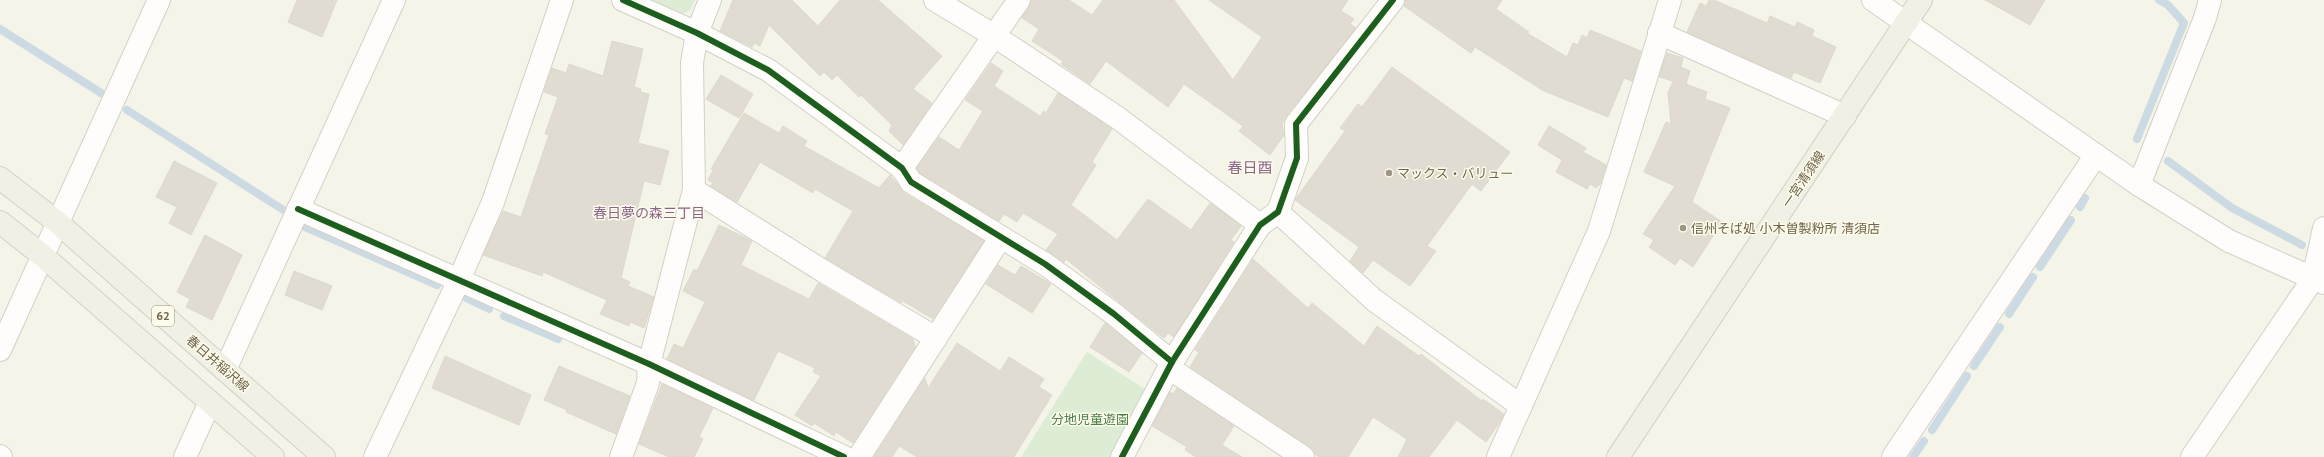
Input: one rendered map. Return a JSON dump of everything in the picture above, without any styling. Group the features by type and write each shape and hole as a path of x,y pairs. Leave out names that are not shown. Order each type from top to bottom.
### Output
{"main road":[{"name":"一宮清須線","path":"1622,456 1921,0"},
{"name":"春日井稲沢線","path":"0,178 58,222 324,457"},
{"name":"62","path":"0,222 43,256 273,457"}],"street":[{"path":"0,350 159,0"},
{"path":"225,370 394,0"},
{"path":"375,457 459,280 493,202 562,0"},
{"path":"623,0 697,33 768,70 902,168 911,182 1045,264 1114,314 1171,365 1303,457"},
{"path":"621,457 648,383 649,364 694,190 692,64 697,33 710,0"},
{"path":"935,0 993,35 1118,118 1260,225"},
{"path":"902,168 993,35 1020,0"},
{"path":"1122,457 1171,365 1260,225 1278,212 1297,158 1296,124 1393,0"},
{"path":"1498,457 1596,240 1609,204 1670,0"},
{"path":"1873,0 2139,185 2229,241 2319,281"},
{"path":"2139,185 2205,18 2210,0"},
{"path":"1659,33 1845,116"},
{"path":"1893,457 2096,155"},
{"path":"694,190 823,271 936,338"},
{"path":"298,209 649,364 814,451 844,457"},
{"path":"1278,212 1374,300 1521,406"},
{"path":"2192,457 2319,281 2324,228"},
{"path":"859,457 1001,237"},
{"path":"185,457 210,402"}],"green space":[{"path":"646,0 695,0 690,11 679,15"},
{"name":"分地児童遊園","path":"1087,352 1148,391 1112,457 1021,457"}],"building":[{"path":"297,0 337,0 322,37 288,22"},
{"path":"733,0 792,0 818,26 840,0 878,0 942,56 913,89 932,103 903,145 889,131 892,125 861,95 859,97 837,75 832,80 824,72 820,76 769,25 760,46 754,43 752,47 720,31"},
{"path":"1031,0 1069,0 1092,15 1103,0 1174,0 1233,80 1262,37 1209,0 1348,0 1341,11 1354,19 1350,24 1356,28 1286,116 1282,124 1284,135 1270,155 1239,131 1243,126 1184,84 1168,107 1106,61 1090,84 1061,64 1063,61 1032,41 1039,29 1022,18"},
{"path":"1405,0 1502,0 1496,9 1529,32 1527,33 1567,57 1573,43 1578,45 1582,35 1587,38 1590,30 1641,51 1632,81 1624,78 1608,117 1542,90 1475,47 1471,53 1404,6"},
{"path":"1709,0 1714,0 1767,23 1770,16 1795,27 1797,22 1814,30 1812,36 1836,47 1820,83 1794,72 1791,78 1687,32 1700,3 1706,6"},
{"path":"1985,0 2045,0 2030,25"},
{"path":"612,41 643,49 634,87 641,89 640,92 649,94 638,143 669,151 660,185 644,181 621,278 630,282 628,286 654,297 644,328 630,322 629,326 600,314 607,300 543,272 542,276 483,255 503,211 521,217 549,135 545,134 558,97 544,92 552,68 566,73 569,64 603,76"},
{"path":"1667,53 1683,58 1681,67 1690,71 1686,84 1707,92 1705,99 1730,108 1692,202 1722,222 1693,267 1680,258 1675,265 1649,247 1654,240 1643,234 1675,186 1644,172 1666,122 1671,124 1668,93 1673,81 1659,77"},
{"path":"991,63 1003,71 994,86 1040,116 1044,111 1046,113 1058,93 1112,129 1092,162 1096,165 1071,205 1117,240 1148,199 1191,230 1210,203 1241,226 1231,240 1234,242 1174,337 1168,333 1164,338 1066,259 1064,262 1046,250 1058,234 1023,213 1017,222 1004,214 999,221 920,173 917,168 939,137 959,150 983,111 965,100"},
{"name":"マックス・バリュー","path":"1392,67 1510,152 1481,191 1472,184 1427,246 1436,251 1410,286 1373,260 1363,273 1350,261 1359,247 1295,200 1345,131 1340,128 1358,104 1362,107"},
{"path":"721,75 753,94 739,118 706,99"},
{"path":"744,113 779,133 783,126 807,141 804,146 879,188 890,175 904,193 984,241 933,319 901,300 902,303 825,258 853,211 815,189 813,193 760,162 737,202 711,186 713,183 708,180 713,170 711,169"},
{"path":"1549,126 1586,148 1583,152 1606,165 1600,184 1596,188 1590,184 1587,189 1556,172 1562,160 1538,145"},
{"path":"174,161 217,183 191,235 169,223 177,207 156,197"},
{"path":"719,225 752,241 741,265 809,299 818,283 913,339 915,347 853,443 836,432 834,436 814,423 812,426 795,415 821,376 813,372 815,368 778,351 754,400 667,359 674,344 683,348 705,302 683,291 694,269 697,271"},
{"path":"205,235 242,255 212,320 186,307 190,299 177,292"},
{"path":"1253,259 1308,308 1312,303 1364,346 1377,326 1419,356 1421,354 1482,401 1483,399 1504,414 1486,442 1457,420 1429,457 1398,457 1407,439 1373,417 1348,457 1319,457 1310,447 1190,367 1199,352 1195,350"},
{"path":"998,265 1015,275 1021,266 1051,284 1032,313 986,284"},
{"path":"294,271 332,286 322,310 285,295"},
{"path":"1105,323 1142,353 1129,372 1090,347"},
{"path":"957,343 1000,371 1009,357 1044,379 1039,387 1052,395 1014,457 917,457 899,446 892,457 874,457 925,378 928,388"},
{"path":"445,356 531,395 519,425 432,388"},
{"path":"559,366 630,396 616,434 566,412 567,410 544,400"},
{"path":"662,384 713,408 699,437 703,439 694,457 669,457 639,444"},
{"path":"1177,388 1234,426 1222,445 1242,457 1196,457 1185,450 1187,447 1152,426 1170,392 1173,394"}],"waterway":[{"path":"2137,139 2184,23 2168,5 2159,0"},
{"path":"0,29 101,93"},
{"path":"127,110 285,211"},
{"path":"2168,161 2232,208 2302,245"},
{"path":"2080,207 2085,198"},
{"path":"2040,267 2071,220"},
{"path":"305,227 437,285"},
{"path":"2009,314 2033,277"},
{"path":"466,298 489,309"},
{"path":"504,316 558,339"},
{"path":"1974,366 2000,327"},
{"path":"1932,430 1967,376"},
{"path":"1913,457 1924,441"}],"cycle path":[{"path":"623,0 697,33 768,70 902,168 911,182 1045,264 1114,314 1172,362"},
{"path":"1122,457 1172,362 1260,225 1278,212 1297,158 1296,124 1393,0"},
{"path":"298,209 649,364 844,457"}],"place":[{"name":"マックス・バリュー","path":"1389,173"},
{"name":"信州そば処 小木曽製粉所 清須店","path":"1683,228"}],"district":[{"name":"春日酉","path":"1250,168"},
{"name":"春日夢の森三丁目","path":"649,213"}]}
